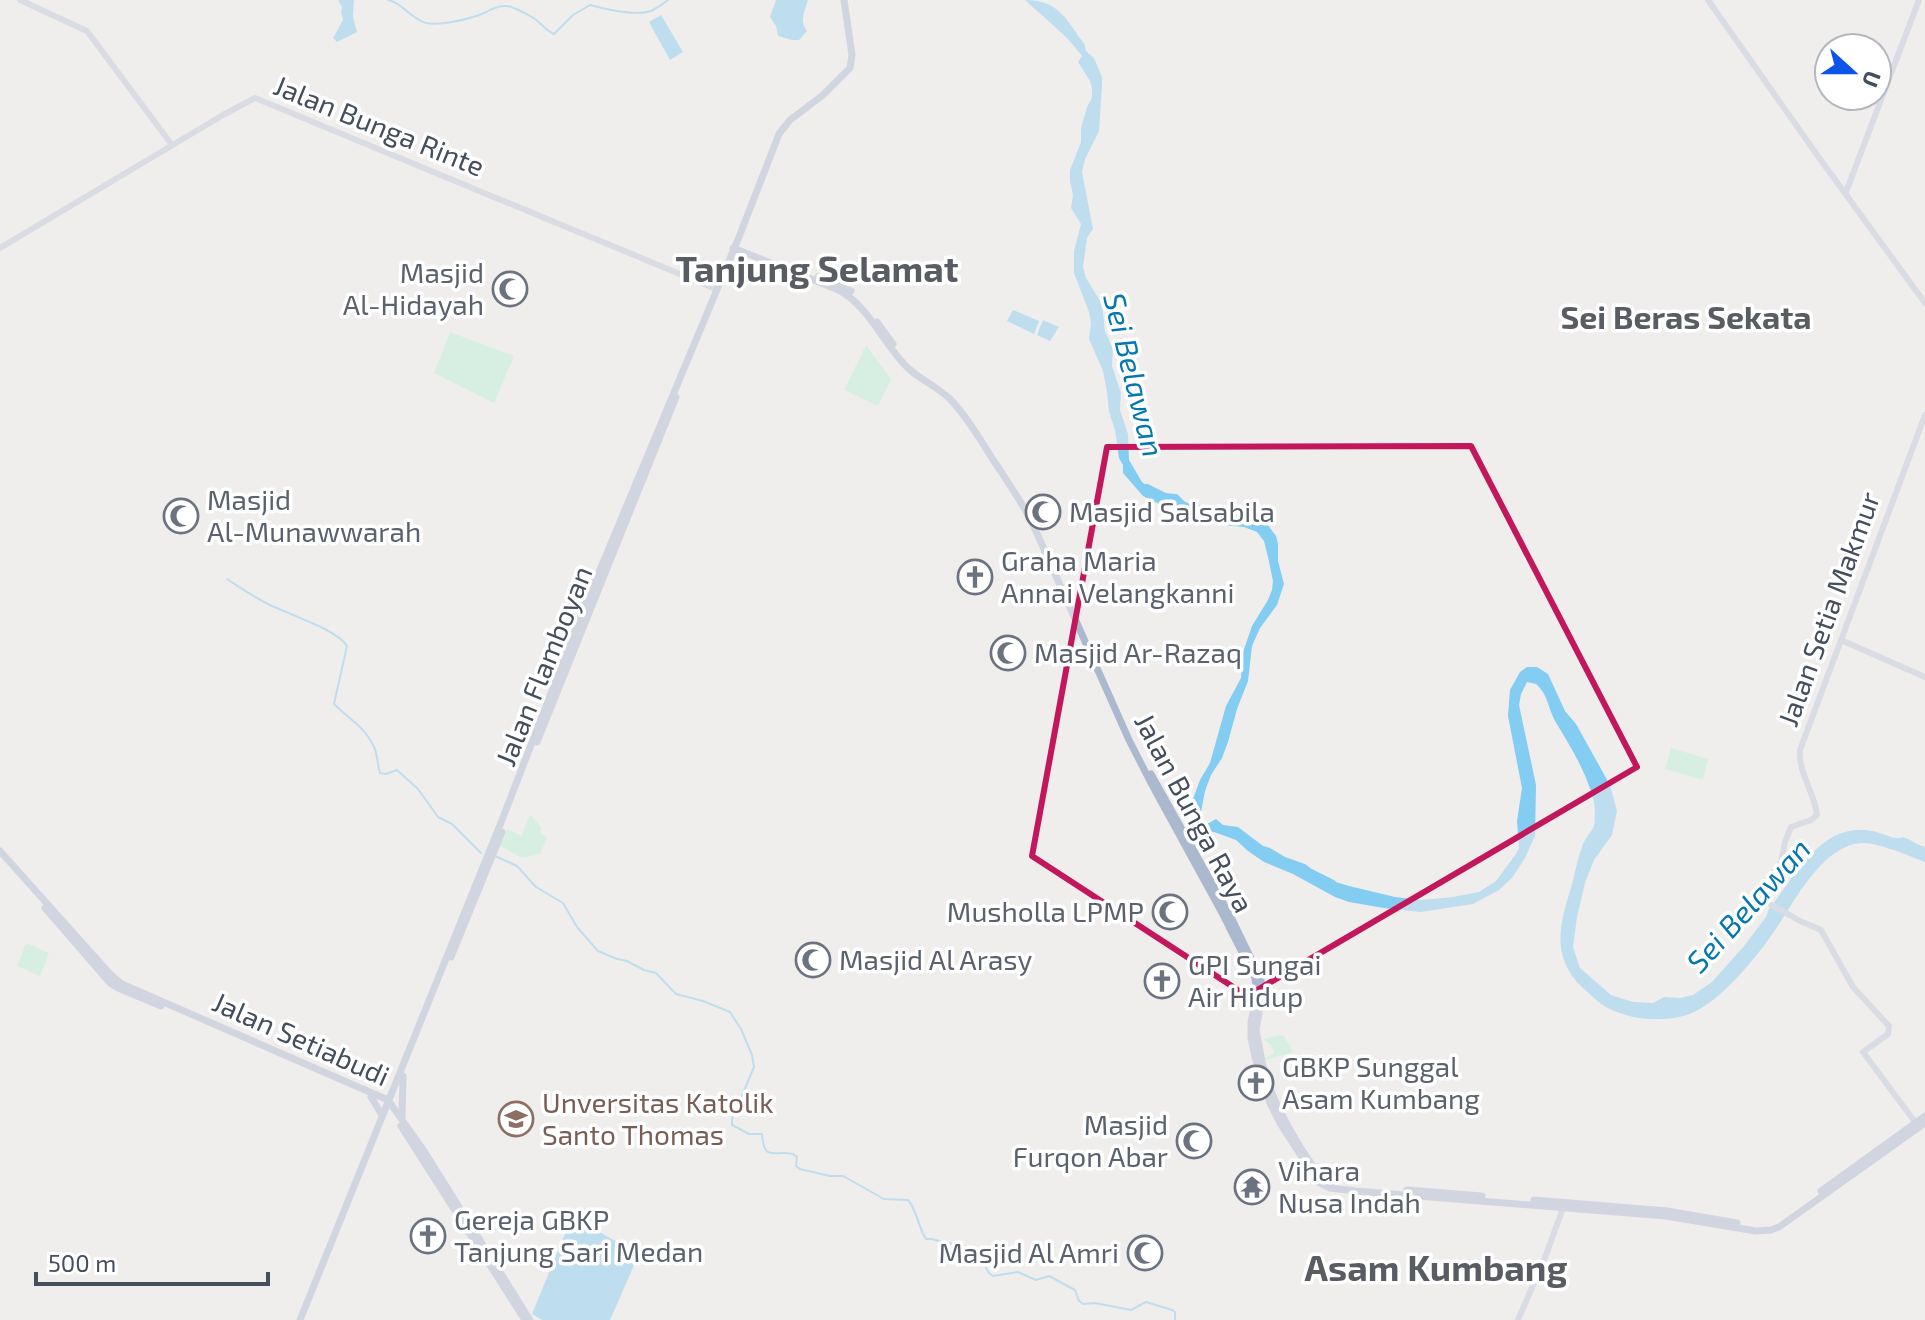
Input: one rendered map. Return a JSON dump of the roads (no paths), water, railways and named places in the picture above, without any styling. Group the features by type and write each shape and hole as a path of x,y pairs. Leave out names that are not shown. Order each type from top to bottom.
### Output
{"main road":[{"path":"736,245 779,134 786,124 823,95 850,68 852,55 844,0"},
{"name":"Jalan Flamboyan","path":"560,680 584,608 736,245"},
{"name":"Jalan Flamboyan","path":"300,1320 374,1144 736,245"},
{"name":"Jalan Bunga Raya","path":"736,245 851,291 917,377 952,402 1019,497 1129,740 1253,973 1257,994 1253,1022 1264,1086 1280,1123 1316,1180 1325,1187 1564,1205 1701,1219 1756,1231 1771,1230 1920,1125 1925,1116"},
{"name":"Jalan Setiabudi","path":"0,851 122,984 389,1104 528,1320"},
{"name":"Jalan Setiabudi","path":"0,858 110,983 375,1096"},
{"path":"400,1078 399,1118 383,1118 375,1096 400,1078"}],"street":[{"path":"20,0 87,31 172,145"},
{"path":"1708,0 1925,303"},
{"path":"1846,192 1919,0"},
{"name":"Jalan Bunga Rinte","path":"0,248 255,98 716,289"},
{"name":"Jalan Setia Makmur","path":"1920,1125 1863,1052 1888,1034 1890,1028 1853,987 1821,930 1775,905 1759,890 1781,863 1791,827 1817,815 1799,753 1925,415"},
{"path":"1841,640 1925,677"},
{"path":"1518,1320 1564,1205"}],"water":[{"path":"338,0 354,0 353,17 357,32 337,42 333,38 343,20"},
{"path":"776,0 808,0 803,19 807,31 799,40 778,36 770,17"},
{"name":"Sei Belawan","path":"1025,0 1046,4 1061,13 1094,58 1102,77 1099,131 1082,172 1093,229 1087,238 1083,267 1102,304 1105,331 1113,349 1112,366 1121,393 1120,410 1128,434 1129,460 1142,482 1155,492 1177,499 1189,510 1210,510 1228,515 1244,512 1264,520 1278,544 1278,561 1284,584 1277,605 1260,628 1252,646 1248,681 1222,758 1205,791 1201,812 1204,823 1216,819 1223,825 1238,827 1263,846 1305,864 1323,878 1349,886 1421,900 1479,892 1496,881 1519,848 1517,821 1522,788 1508,716 1510,690 1520,672 1527,667 1537,667 1548,674 1565,711 1576,724 1610,785 1617,811 1612,835 1594,860 1585,883 1573,947 1580,968 1611,995 1633,1002 1653,1003 1664,997 1693,995 1712,982 1744,946 1800,867 1838,834 1854,830 1904,837 1925,847 1925,862 1876,845 1861,843 1846,847 1820,866 1808,880 1764,946 1726,989 1685,1016 1653,1019 1621,1014 1604,1006 1583,988 1566,965 1560,941 1563,915 1580,852 1594,826 1594,804 1579,763 1536,684 1527,682 1519,705 1536,785 1535,836 1512,878 1499,890 1473,904 1421,912 1349,902 1264,862 1236,840 1214,832 1200,836 1193,832 1187,822 1186,811 1210,763 1226,706 1241,678 1243,652 1252,626 1268,600 1273,581 1264,541 1257,532 1224,525 1212,518 1190,517 1176,507 1165,507 1143,496 1123,473 1103,371 1089,339 1089,312 1074,273 1074,251 1081,224 1071,208 1070,170 1081,142 1081,128 1092,98 1092,89 1078,62 1082,56"},
{"path":"661,15 683,52 670,60 649,22"},
{"path":"1013,310 1039,321 1034,334 1007,321"},
{"path":"1043,320 1059,327 1050,341 1037,335"},
{"path":"572,1217 639,1254 610,1320 542,1320 532,1314"}],"waterway":[{"path":"388,0 421,21 432,24 462,20 496,7 509,6 532,17 554,34 573,15 590,5 637,13 653,10 668,0"},
{"name":"Sei Belawan","path":"1147,487 1165,496 1176,497 1189,507 1232,516"},
{"path":"227,579 264,602 323,628 342,640 347,646 334,704 370,740 380,773 397,770 418,789 438,817 452,824 481,853"},
{"path":"495,856 517,866 536,887 563,903 577,927 598,951 656,973 676,994 730,1012 741,1029 754,1067 732,1125 749,1134 762,1134 767,1152 793,1154 800,1169 843,1176 884,1199 908,1200 926,1239 978,1251 984,1257 987,1271 993,1276 1018,1272 1036,1280 1049,1276 1075,1290 1083,1304 1095,1303 1131,1310 1146,1302 1172,1310 1175,1320"},
{"name":"Sei Belawan","path":"1311,872 1333,883"}],"place":[{"name":"Masjid Al-Hidayah","path":"510,289"},
{"name":"Masjid Salsabila","path":"1043,512"},
{"name":"Masjid Al-Munawwarah","path":"181,516"},
{"name":"Graha Maria Annai Velangkanni","path":"975,577"},
{"name":"Masjid Ar-Razaq","path":"1008,653"},
{"name":"Musholla LPMP","path":"1170,912"},
{"name":"Masjid Al Arasy","path":"813,960"},
{"name":"GPI Sungai Air Hidup","path":"1162,981"},
{"name":"GBKP Sunggal Asam Kumbang","path":"1256,1083"},
{"name":"Unversitas Katolik Santo Thomas","path":"516,1119"},
{"name":"Masjid Furqon Abar","path":"1194,1141"},
{"name":"Vihara Nusa Indah","path":"1252,1187"},
{"name":"Gereja GBKP Tanjung Sari Medan","path":"428,1236"},
{"name":"Masjid Al Amri","path":"1145,1253"}],"district":[{"name":"Tanjung Selamat","path":"817,269"},
{"name":"Sei Beras Sekata","path":"1686,318"},
{"name":"Asam Kumbang","path":"1436,1268"}]}
